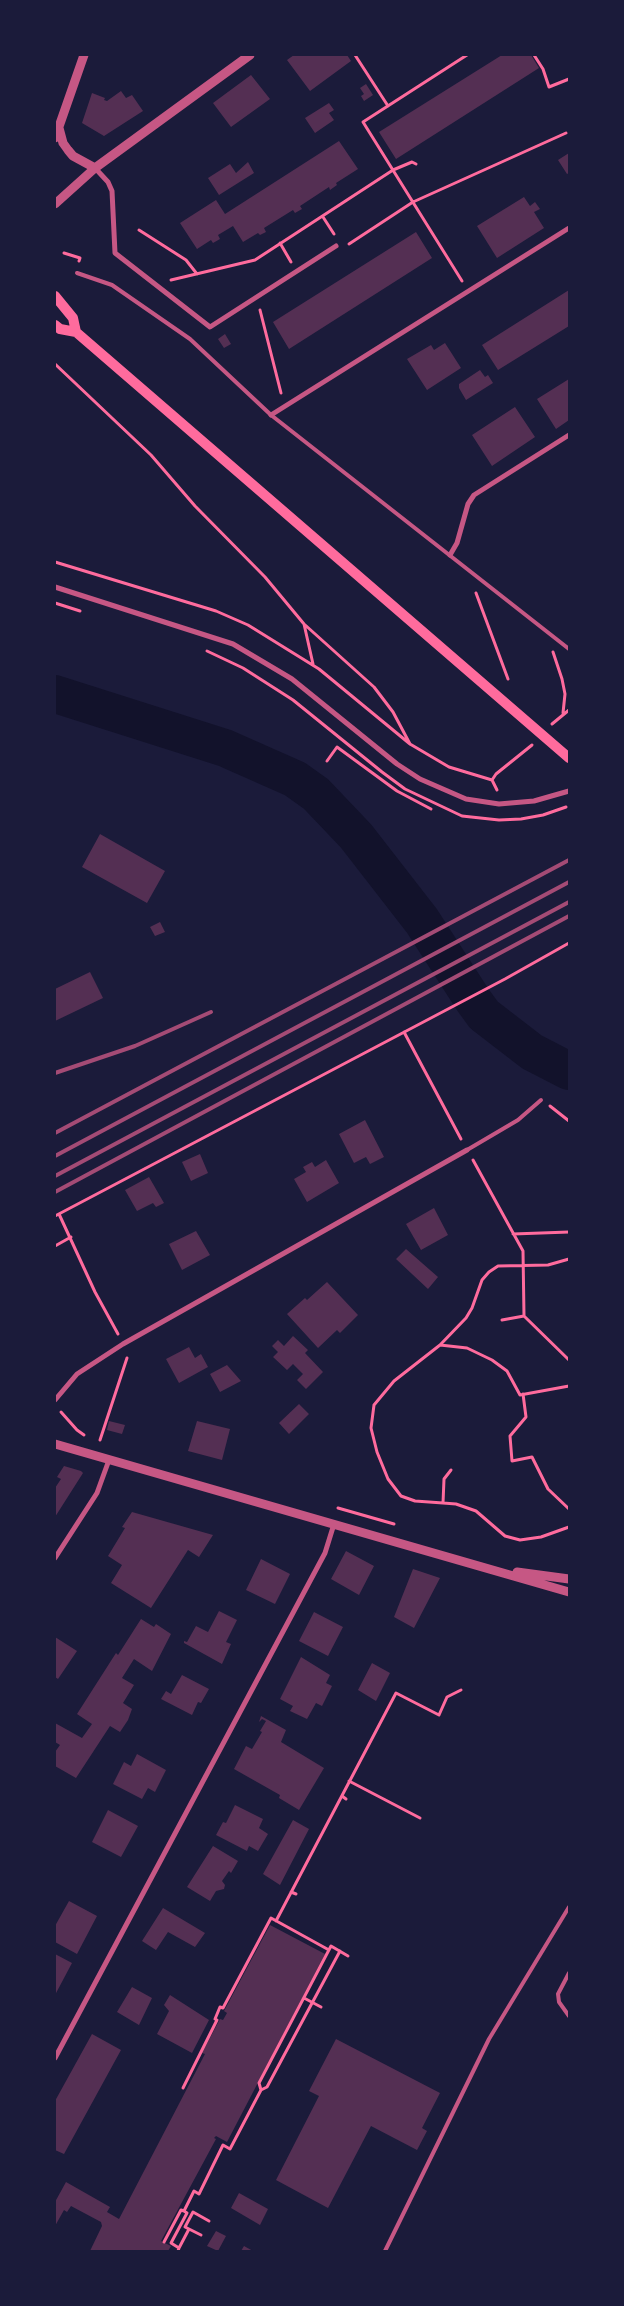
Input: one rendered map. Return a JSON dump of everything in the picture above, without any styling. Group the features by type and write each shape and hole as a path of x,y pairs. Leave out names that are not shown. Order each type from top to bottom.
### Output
{"main road":[{"path":"55,296 73,318 76,332"},
{"path":"55,325 60,330 76,332 569,758"}],"street":[{"path":"55,138 84,55"},
{"path":"55,204 95,168 250,55"},
{"path":"59,127 63,143 73,156 95,168 108,182 112,191 115,253 210,327 336,246"},
{"path":"271,415 569,228"},
{"path":"450,555 457,543 468,504 474,496 569,434"},
{"path":"55,587 233,644 292,680 397,764 420,779 466,799 508,803 534,801 569,791"},
{"path":"55,1400 77,1374 123,1344 467,1150"},
{"path":"55,1444 569,1592"},
{"path":"55,1558 100,1488 109,1460"},
{"path":"55,2058 325,1553 334,1524"},
{"path":"494,1569 569,1579"}],"lane":[{"path":"77,273 112,285 190,339 271,415 569,649"},
{"path":"467,1150 518,1120 541,1100"},
{"path":"385,2251 489,2038 569,1908"},
{"path":"569,1973 558,1994 562,2009 569,2016"}],"path":[{"path":"355,55 388,106"},
{"path":"462,281 363,122 467,55"},
{"path":"534,55 543,69 550,88 569,79"},
{"path":"344,250 352,240 413,202 566,133"},
{"path":"162,288 167,281 255,260 393,170 412,162 416,164"},
{"path":"139,230 186,260 197,274"},
{"path":"280,243 297,272"},
{"path":"64,253 80,258"},
{"path":"258,305 281,394"},
{"path":"55,364 151,455 195,506 265,577 304,624 385,699 410,744"},
{"path":"468,570 508,679"},
{"path":"55,603 82,611"},
{"path":"304,624 313,665"},
{"path":"557,638 551,649 562,679 565,694 563,713 569,710"},
{"path":"202,649 243,668 268,683 293,700 382,772 405,788 434,803"},
{"path":"327,761 337,746 397,791 431,809"},
{"path":"492,780 496,774 523,754"},
{"path":"447,772 449,767"},
{"path":"55,1216 506,979 569,943"},
{"path":"404,1032 523,1251 524,1316 569,1360"},
{"path":"541,1100 569,1121"},
{"path":"59,1214 95,1292 123,1344"},
{"path":"513,1234 569,1232"},
{"path":"55,1246 71,1237"},
{"path":"569,1259 548,1265 498,1266 489,1272 482,1280 472,1308 466,1318 440,1345 394,1381 374,1405 371,1428 376,1452 394,1489 401,1496 415,1501 456,1504 476,1511 506,1536 520,1540 541,1537 569,1527"},
{"path":"502,1320 524,1316"},
{"path":"440,1345 468,1348 492,1360 507,1371 520,1395 569,1386"},
{"path":"100,1440 128,1353"},
{"path":"523,1394 526,1417 510,1436 512,1461 532,1457 548,1489 569,1509"},
{"path":"58,1410 66,1415 80,1433 108,1443"},
{"path":"442,1503 444,1479 452,1470"},
{"path":"330,1506 399,1526"},
{"path":"276,1921 396,1693 414,1704 439,1715 447,1697 461,1690"},
{"path":"349,1781 420,1818"},
{"path":"342,1796 346,1799"},
{"path":"291,1892 296,1894"},
{"path":"183,2088 218,2020 215,2019 220,2007 223,2008 271,1918 329,1950"},
{"path":"184,2211 194,2191 199,2194 223,2146 230,2149 261,2090 259,2083 331,1946 348,1956"},
{"path":"261,2090 267,2088 340,1951"},
{"path":"303,1997 321,2007"},
{"path":"164,2242 180,2210 184,2211"},
{"path":"184,2211 187,2213 171,2243 178,2249 189,2229"},
{"path":"201,2235 186,2227 193,2212 209,2221"}],"shaded area":[{"path":"469,981 483,1000 508,1023 527,1036 569,1059 569,1078 516,1048 490,1030 471,1009 458,987"}],"building":[{"path":"294,55 347,55 351,61 310,91 287,60"},
{"path":"502,55 531,55 539,68 396,159 379,132"},
{"path":"251,75 270,99 231,127 213,103"},
{"path":"366,84 373,95 364,101 361,96 364,94 360,88"},
{"path":"121,91 126,98 132,95 143,111 104,136 82,123 92,93 105,98 104,100 107,101"},
{"path":"329,103 334,110 329,113 334,120 315,133 305,118"},
{"path":"339,141 358,169 336,183 337,185 330,190 329,187 300,206 302,209 295,213 293,210 264,228 266,232 260,235 258,233 243,242 233,226 218,235 220,239 213,243 211,240 197,249 180,223 216,200 225,214"},
{"path":"569,153 569,173 567,174 558,160"},
{"path":"248,162 254,173 219,195 208,178 230,164 236,173"},
{"path":"524,197 530,206 535,202 540,209 534,212 544,228 497,258 477,226"},
{"path":"416,232 432,258 289,349 273,322"},
{"path":"569,290 569,326 498,370 482,345"},
{"path":"225,334 231,344 224,348 218,339"},
{"path":"445,343 461,368 427,390 407,359 431,345 434,350"},
{"path":"480,370 485,377 488,375 493,383 466,400 459,388 459,384"},
{"path":"569,379 569,420 556,429 537,399"},
{"path":"515,407 535,437 492,466 472,435"},
{"path":"100,834 165,871 147,903 82,867"},
{"path":"160,922 165,932 155,936 150,927"},
{"path":"90,972 103,998 55,1021 55,989"},
{"path":"365,1120 384,1157 370,1164 366,1157 354,1163 339,1134"},
{"path":"200,1154 208,1173 191,1181 182,1162"},
{"path":"326,1160 339,1183 307,1202 294,1179 306,1172 303,1167 312,1162 315,1167"},
{"path":"149,1177 164,1203 156,1207 153,1203 137,1211 125,1190"},
{"path":"434,1208 448,1235 421,1250 406,1224"},
{"path":"196,1231 210,1255 182,1270 169,1244"},
{"path":"406,1249 438,1277 428,1289 396,1259"},
{"path":"327,1282 358,1315 340,1333 337,1330 318,1348 287,1314 305,1298 307,1300"},
{"path":"293,1336 308,1350 305,1353 323,1372 306,1389 297,1380 303,1374 293,1364 287,1370 273,1357 278,1352 272,1346 278,1340 284,1346"},
{"path":"189,1347 195,1358 201,1354 208,1367 179,1383 166,1359"},
{"path":"227,1365 241,1381 220,1392 210,1374"},
{"path":"299,1404 309,1414 289,1434 279,1423"},
{"path":"109,1421 125,1425 122,1434 107,1430"},
{"path":"197,1421 230,1429 222,1460 188,1451"},
{"path":"64,1466 83,1473 55,1517 55,1488 61,1479 57,1477"},
{"path":"132,1512 213,1535 199,1557 188,1550 151,1608 111,1583 122,1565 108,1556 125,1528 122,1527"},
{"path":"346,1551 374,1566 359,1595 331,1579"},
{"path":"261,1559 290,1574 275,1604 246,1590"},
{"path":"413,1569 440,1578 414,1628 394,1617"},
{"path":"219,1611 237,1620 226,1642 231,1644 222,1664 184,1643 184,1641 187,1642 196,1626 208,1632"},
{"path":"314,1612 343,1627 328,1656 299,1641"},
{"path":"141,1619 154,1627 156,1624 171,1634 152,1671 134,1659 122,1678 134,1685 123,1703 132,1709 128,1720 120,1732 110,1726 76,1778 55,1766 55,1752 60,1745 55,1742 55,1723 82,1738 92,1724 77,1714 116,1653 118,1655"},
{"path":"55,1637 77,1651 58,1679 55,1677"},
{"path":"301,1657 330,1675 326,1683 332,1686 322,1706 316,1703 307,1719 290,1711 293,1706 280,1699"},
{"path":"372,1663 390,1673 376,1701 358,1690"},
{"path":"182,1675 209,1689 201,1703 198,1702 192,1715 161,1699 166,1691 171,1694"},
{"path":"261,1716 286,1730 281,1742 324,1768 299,1810 279,1798 280,1795 234,1769 246,1746 252,1749 262,1732 260,1731 266,1721 262,1719 259,1722"},
{"path":"137,1754 166,1770 155,1792 148,1788 142,1799 113,1784 124,1762 131,1766"},
{"path":"235,1805 263,1819 259,1828 268,1834 258,1851 249,1846 247,1851 216,1835 223,1822 226,1823"},
{"path":"108,1810 138,1826 121,1857 92,1842"},
{"path":"293,1820 309,1829 280,1885 263,1874"},
{"path":"213,1846 238,1861 231,1873 229,1871 222,1881 225,1885 224,1889 216,1891 210,1901 187,1887"},
{"path":"69,1901 97,1916 77,1954 55,1942 55,1926"},
{"path":"163,1908 205,1933 195,1947 168,1932 156,1950 142,1941"},
{"path":"270,1925 325,1954 227,2142 216,2136 214,2138 216,2139 161,2241 171,2246 168,2251 90,2251 102,2226 101,2222 71,2206 67,2212 64,2210 55,2226 55,2202 66,2182 110,2207 107,2212 119,2219 205,2054 202,2053 220,2019 223,2020 227,2013 224,2011"},
{"path":"55,1954 72,1963 55,1995"},
{"path":"132,1987 152,1998 139,2025 117,2012"},
{"path":"170,1995 209,2020 192,2053 157,2034 169,2011 164,2005"},
{"path":"92,2034 121,2050 64,2154 55,2150 55,2101"},
{"path":"336,2039 440,2093 422,2128 427,2131 417,2150 371,2126 328,2208 276,2180 319,2096 309,2091"},
{"path":"239,2193 268,2209 260,2225 231,2208"},
{"path":"216,2231 226,2236 218,2251 207,2246"},
{"path":"244,2246 253,2251 241,2251"}],"waterway":[{"path":"55,694 225,748 295,779 316,794 356,836 422,921 484,1015 532,1052 569,1071"}],"railway":[{"path":"55,1133 569,860"},
{"path":"55,1156 569,882"},
{"path":"55,1176 569,902"},
{"path":"55,1192 569,916"},
{"path":"55,1073 135,1046 211,1012"}]}
